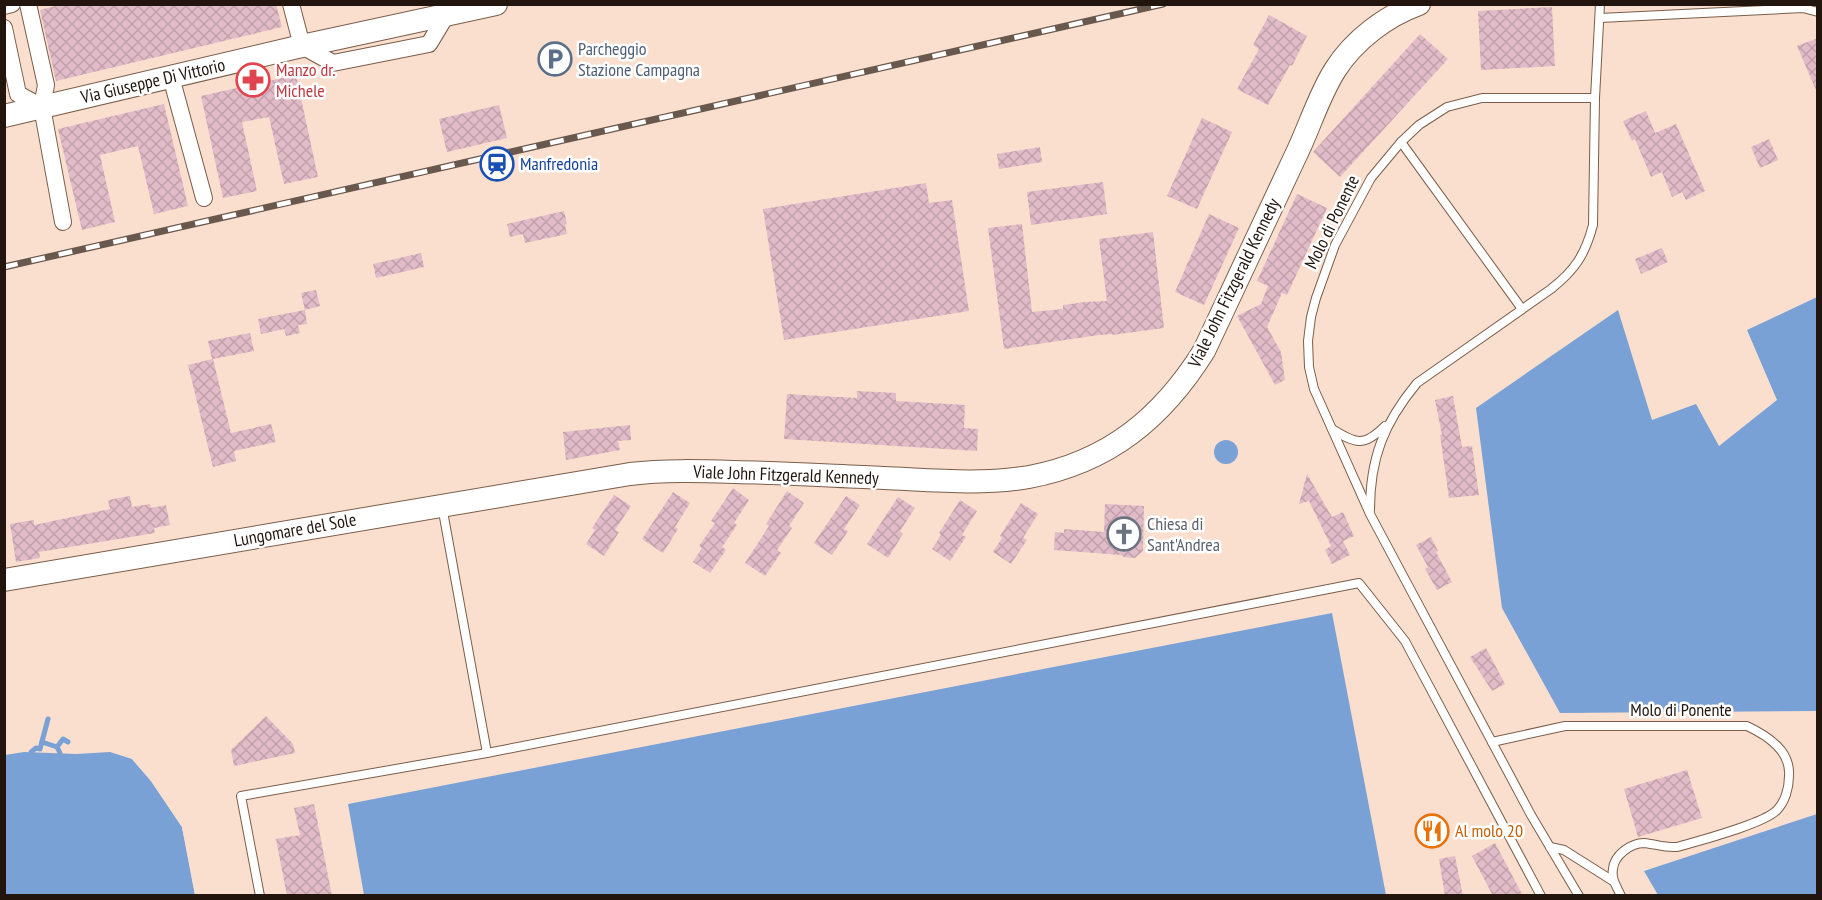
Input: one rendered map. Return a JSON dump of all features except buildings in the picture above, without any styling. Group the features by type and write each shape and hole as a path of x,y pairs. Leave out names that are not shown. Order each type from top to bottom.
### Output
{"street":[{"path":"4,6 12,4"},
{"path":"28,4 46,85 42,107 63,222"},
{"path":"291,4 302,46"},
{"name":"Via Giuseppe Di Vittorio","path":"9,117 446,9 496,4"},
{"name":"Viale John Fitzgerald Kennedy","path":"585,481 652,471 769,473 937,481 993,480 1029,477 1065,467 1095,455 1147,421 1181,385 1204,351 1335,70 1354,46 1377,26 1405,9 1419,4"},
{"path":"4,28 18,94 42,107"},
{"path":"171,77 204,198"},
{"name":"Lungomare del Sole","path":"4,580 585,481"}],"lane":[{"name":"Molo di Ponente","path":"1332,429 1346,438 1361,441 1373,438 1389,421 1417,383 1567,276 1579,261 1588,244 1593,225 1595,98 1600,4"},
{"path":"1600,18 1803,8 1818,12"},
{"name":"Molo di Ponente","path":"1579,896 1492,742 1370,514 1314,389 1309,367 1308,341 1316,298 1335,245 1371,178 1401,142 1419,125 1447,107 1482,98 1595,98"},
{"path":"1401,142 1522,309"},
{"name":"Molo di Ponente","path":"1370,514 1370,487 1374,461 1389,421"},
{"path":"442,505 487,753"},
{"path":"260,896 241,796 487,753 1359,583 1405,641 1541,896"},
{"name":"Molo di Ponente","path":"1492,742 1565,726 1748,726 1762,733 1785,755 1790,770 1789,785 1785,798 1777,810 1764,819 1677,848 1643,843 1631,846 1620,854 1612,867 1613,881"},
{"path":"1550,847 1564,850 1613,881 1621,896"}],"water":[{"path":"1817,297 1817,711 1560,713 1502,608 1476,408 1618,310 1652,420 1696,404 1719,446 1777,400 1747,330"},
{"path":"1226,440 1235,443 1238,452 1235,461 1226,464 1217,461 1214,452 1217,443"},
{"path":"1332,613 1386,895 364,895 348,804"},
{"path":"24,752 76,754 110,752 132,759 151,781 182,827 195,895 5,896 5,755"},
{"path":"1817,814 1817,895 1658,895 1644,871"}],"pier":[{"path":"135,757 185,826 198,896 195,895 182,827 151,781 132,759"}],"waterway":[{"path":"31,752 36,748 40,749 48,719"},
{"path":"60,753 57,747 63,739 68,742"},
{"path":"42,742 57,747"}],"railway":[{"path":"4,267 1163,4"}],"place":[{"name":"Parcheggio Stazione Campagna","path":"555,59"},
{"name":"Manzo dr. Michele","path":"253,80"},
{"name":"Manfredonia","path":"497,164"},
{"name":"Chiesa di Sant'Andrea","path":"1124,534"},
{"name":"Al molo 20","path":"1432,831"}]}
